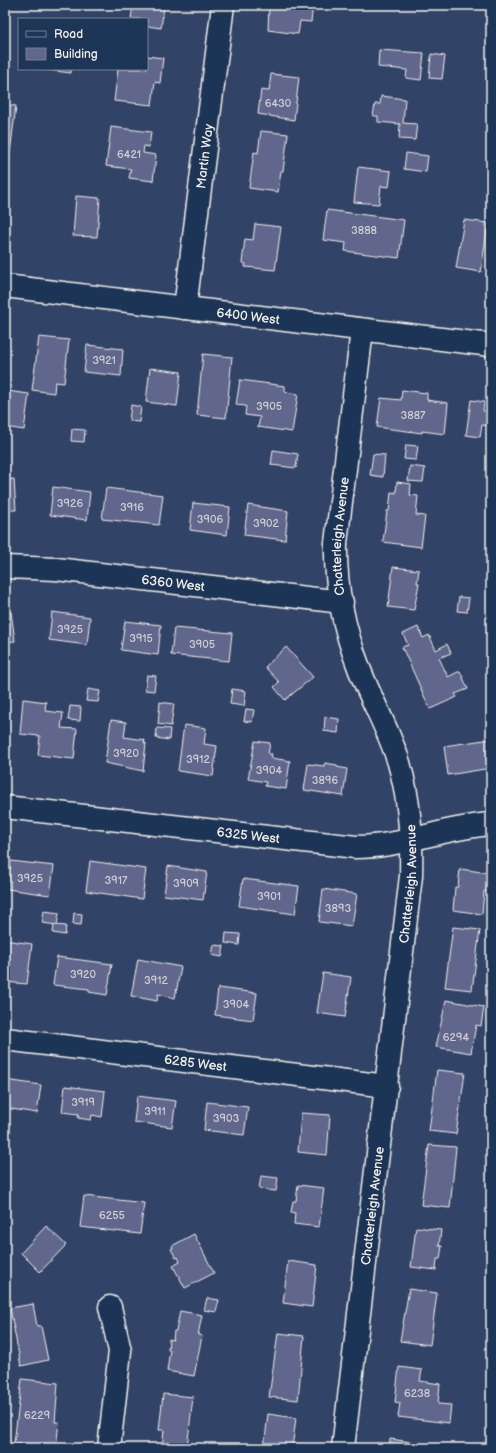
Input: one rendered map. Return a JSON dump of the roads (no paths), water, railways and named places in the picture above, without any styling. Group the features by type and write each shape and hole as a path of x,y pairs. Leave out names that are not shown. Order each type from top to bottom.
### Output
{"street":[{"name":"Martin Way","path":"185,308 223,5"},
{"name":"6400 West","path":"5,286 491,345"},
{"name":"Chatterleigh Avenue","path":"343,1448 411,890 411,838 408,798 398,761 351,647 337,569 336,543 362,330"},
{"name":"6360 West","path":"5,567 56,569 342,602"},
{"name":"6325 West","path":"5,807 345,847 387,846 411,838 491,824"},
{"name":"6285 West","path":"5,1039 387,1086"},
{"path":"109,1448 120,1356 118,1340 110,1307"}]}
